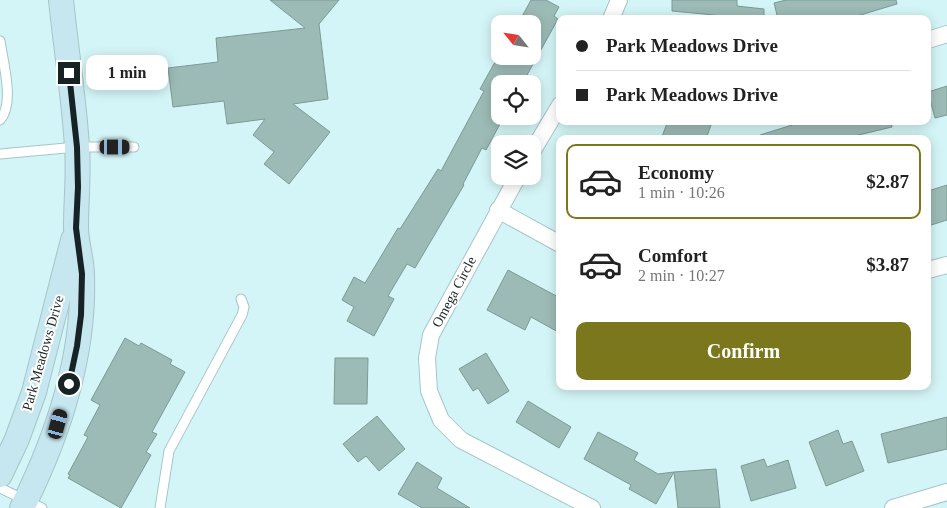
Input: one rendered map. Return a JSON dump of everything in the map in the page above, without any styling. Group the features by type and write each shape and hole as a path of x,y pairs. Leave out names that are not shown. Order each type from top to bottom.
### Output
{"main road":[{"name":"Park Meadows Drive","path":"30,506 58,424 69,384 81,315 82,274 76,228 77,147 60,0"},
{"name":"Park Meadows Drive","path":"0,475 17,439 34,392 76,228"}],"street":[{"path":"613,15 619,0"},
{"path":"931,39 947,34"},
{"path":"541,137 556,112"},
{"name":"Omega Circle","path":"513,185 431,335 427,358 429,391 441,420 460,440 592,508"},
{"path":"498,210 556,242"},
{"path":"931,269 947,265"},
{"path":"893,508 947,492"}],"lane":[{"path":"0,41 8,98 6,111 0,120"},
{"path":"0,154 77,147 134,147"},
{"path":"160,508 169,450 242,315 244,306 242,299"},
{"path":"0,488 30,506"}],"building":[{"path":"270,0 339,0 319,24 328,99 293,104 330,132 289,184 264,164 274,152 253,135 265,119 227,124 224,101 173,107 168,68 218,62 216,38 305,28"},
{"path":"531,0 546,0 559,7 554,16 556,23 541,50 541,15 523,15"},
{"path":"672,0 737,0 737,6 764,9 764,15 714,15 672,11"},
{"path":"786,0 896,0 897,4 860,15 777,15 774,3"},
{"path":"493,65 533,65 527,75 491,75 491,125 499,125 494,135 491,135 491,141 486,150 482,148 464,185 415,268 407,264 388,296 394,299 374,336 347,321 354,307 342,300 354,277 365,283 398,228 400,229 438,169 441,171 484,91 480,89"},
{"path":"947,86 947,115 935,118 931,103 931,91"},
{"path":"666,125 711,125 707,135 663,135"},
{"path":"792,125 892,125 892,127 859,135 760,135"},
{"path":"947,185 947,220 931,225 931,190"},
{"path":"508,270 556,296 556,331 531,317 525,330 487,310"},
{"path":"125,338 139,346 141,343 172,360 170,364 185,372 152,432 157,434 146,452 151,455 121,508 68,478 70,475 68,474 88,437 84,435 100,405 91,400"},
{"path":"486,353 509,391 488,404 478,388 473,391 459,369"},
{"path":"335,358 368,358 367,404 334,404"},
{"path":"528,401 571,427 559,448 516,422"},
{"path":"377,416 405,449 379,471 366,456 358,462 343,444"},
{"path":"947,417 947,449 888,463 881,434"},
{"path":"838,430 843,444 852,441 864,471 826,486 809,442"},
{"path":"598,432 638,453 634,460 658,474 674,472 656,504 629,489 631,485 584,459"},
{"path":"764,459 767,467 788,460 796,488 751,501 741,466"},
{"path":"417,462 442,478 437,488 470,508 422,508 398,494"},
{"path":"716,469 720,508 678,508 674,472"}],"route":[{"path":"69,73 77,147 76,228 82,274 81,315 69,384"}]}
